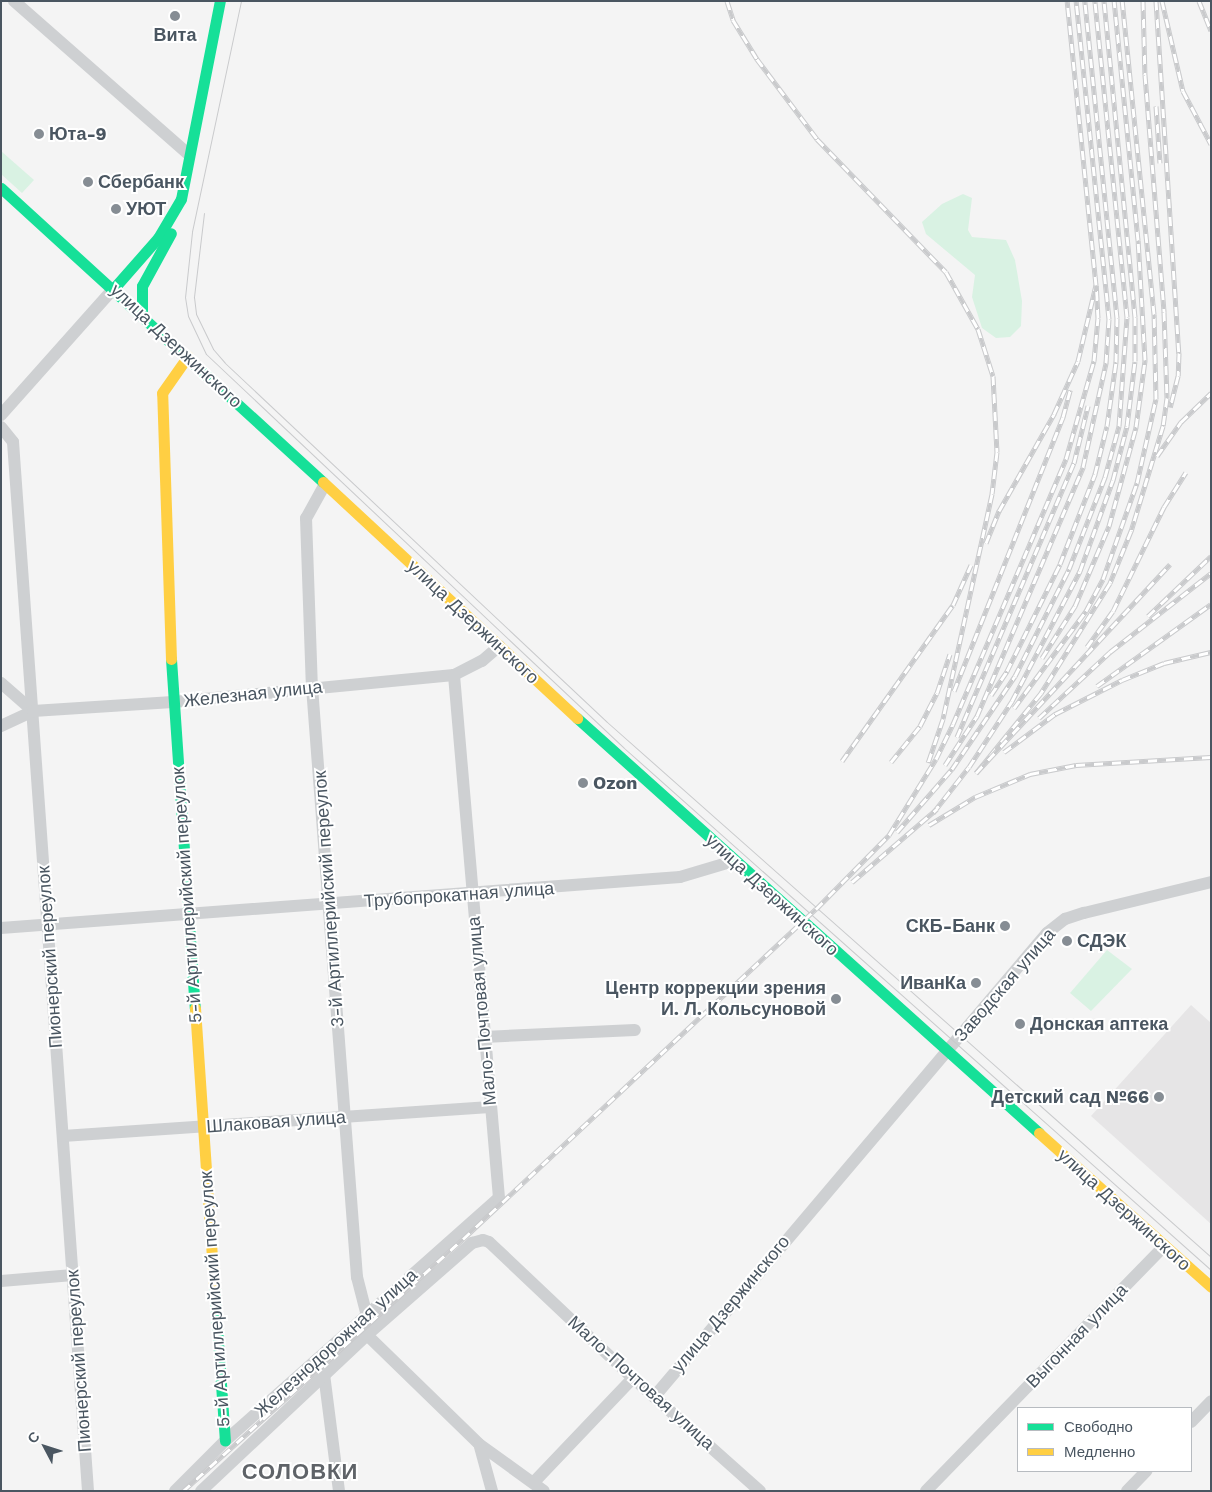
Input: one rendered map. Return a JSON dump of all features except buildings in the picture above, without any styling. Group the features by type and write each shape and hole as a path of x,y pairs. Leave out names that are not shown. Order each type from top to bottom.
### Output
{"main road":[{"path":"142,313 142,286 169,237 181,199 220,1"},
{"name":"улица Дзержинского","path":"3,194 142,313 324,486 734,861 947,1053 1211,1286"},
{"path":"114,288 158,238 181,199"},
{"name":"5-й Артиллерийский переулок","path":"188,356 162,394 173,702 225,1441"}],"street":[{"path":"14,1 189,156"},
{"path":"1,415 114,288"},
{"name":"Пионерский переулок","path":"1,427 13,442 88,1491"},
{"name":"3-й Артиллерийский переулок","path":"324,486 306,518 312,687 357,1277 366,1316"},
{"name":"Железная улица","path":"1,726 33,711 173,702 312,687 454,675 482,661 499,646"},
{"name":"Мало-Почтовая улица","path":"454,675 471,894 499,1198"},
{"path":"1,683 33,711"},
{"name":"Трубопрокатная улица","path":"1,928 330,905 680,877 734,861"},
{"name":"Заводская улица","path":"947,1053 1047,932 1065,918 1211,882"},
{"path":"484,1037 635,1030"},
{"name":"улица Дзержинского","path":"654,1397 947,1053"},
{"name":"Шлаковая улица","path":"63,1136 490,1107"},
{"name":"Железнодорожная улица","path":"175,1491 225,1441 499,1198"},
{"name":"Мало-Почтовая улица","path":"476,1240 489,1242 633,1378 760,1491"},
{"name":"Железнодорожная улица","path":"203,1490 367,1334 476,1240"},
{"name":"Выгонная улица","path":"926,1491 1164,1246"},
{"path":"1,1281 73,1275"},
{"path":"367,1334 480,1444 516,1472 535,1481 544,1491"},
{"path":"324,1374 339,1491"},
{"path":"535,1481 633,1378"},
{"path":"1192,1421 1211,1401"},
{"path":"480,1444 487,1464 492,1491"},
{"path":"1127,1491 1145,1472"}],"shaded area":[{"name":"Детский сад №66","path":"1191,1005 1211,1023 1211,1224 1091,1116"}],"green space":[{"path":"1,151 34,180 22,193 1,174"},
{"path":"963,194 972,198 968,230 972,237 1006,240 1015,260 1022,301 1021,326 1010,337 996,338 982,328 972,297 975,275 926,234 922,222 942,204"},
{"path":"1107,950 1132,969 1091,1011 1070,993"}],"tram line":[{"path":"241,1 192,232 185,297 188,316 206,354 624,748 1211,1270"},
{"path":"204,213 194,297 196,314 213,349 225,363 607,722 1211,1257"}],"railway":[{"path":"727,1 733,20 757,59 817,139 946,272 978,329 993,376 997,452 992,494 943,719 928,763"},
{"path":"986,543 999,511 1054,414 1078,361 1096,285 1067,1"},
{"path":"945,765 977,716 1083,467 1106,363 1109,319 1076,1"},
{"path":"991,695 1007,671 1060,564 1095,474 1107,426 1116,362 1117,318 1085,1"},
{"path":"897,832 952,769 1015,676 1069,569 1105,477 1119,426 1127,317 1095,1"},
{"path":"933,813 969,767 1012,701 1080,571 1113,480 1127,426 1135,361 1135,317 1104,1"},
{"path":"1042,658 1075,606 1109,526 1136,427 1145,360 1138,240 1114,1"},
{"path":"1014,708 1086,611 1103,579 1137,483 1156,399 1154,314 1122,1"},
{"path":"1143,1 1145,75 1164,312 1167,398 1163,426 1131,531 1110,583 1041,693 976,773 1170,564"},
{"path":"1156,1 1179,353 1178,376 1170,407"},
{"path":"1162,1 1183,91 1211,144"},
{"path":"1199,1 1211,31"},
{"path":"1156,106 1160,163"},
{"path":"183,1491 463,1239 816,909 889,835 936,759 953,724 1066,459 1094,361 1098,318 1096,285"},
{"path":"954,691 1063,417 1070,390"},
{"path":"1157,456 1181,422 1211,393"},
{"path":"957,737 1074,463 1088,406"},
{"path":"1087,647 1113,611 1164,507 1186,472"},
{"path":"1148,616 1211,556"},
{"path":"842,761 953,605 971,565"},
{"path":"1039,718 1110,652 1211,573"},
{"path":"1097,686 1211,604"},
{"path":"1004,752 1055,714 1122,680 1164,663 1211,652"},
{"path":"891,762 920,726 937,693 950,654"},
{"path":"929,825 975,797 1030,774 1076,765 1211,757"},
{"path":"852,882 937,809"}],"traffic: fast":[{"path":"114,288 158,238 181,199 220,1"},
{"path":"1,188 323,482"},
{"path":"142,313 142,286 171,233"},
{"path":"171,659 195,1008"},
{"path":"577,718 1039,1133"},
{"path":"214,1284 225,1441"}],"traffic: slow":[{"path":"171,659 162,393 188,356"},
{"path":"323,482 577,718"},
{"path":"195,1008 214,1284"},
{"path":"1039,1133 1211,1287"}],"place":[{"name":"Вита","path":"175,16"},
{"name":"Юта-9","path":"39,134"},
{"name":"Сбербанк","path":"88,182"},
{"name":"УЮТ","path":"116,209"},
{"name":"Ozon","path":"583,783"},
{"name":"СКБ-Банк","path":"1005,926"},
{"name":"СДЭК","path":"1067,941"},
{"name":"ИванКа","path":"976,983"},
{"name":"Центр коррекции зрения И. Л. Кольсуновой","path":"836,999"},
{"name":"Донская аптека","path":"1020,1024"},
{"name":"Детский сад №66","path":"1159,1097"}],"district":[{"name":"СОЛОВКИ","path":"300,1472"}]}
